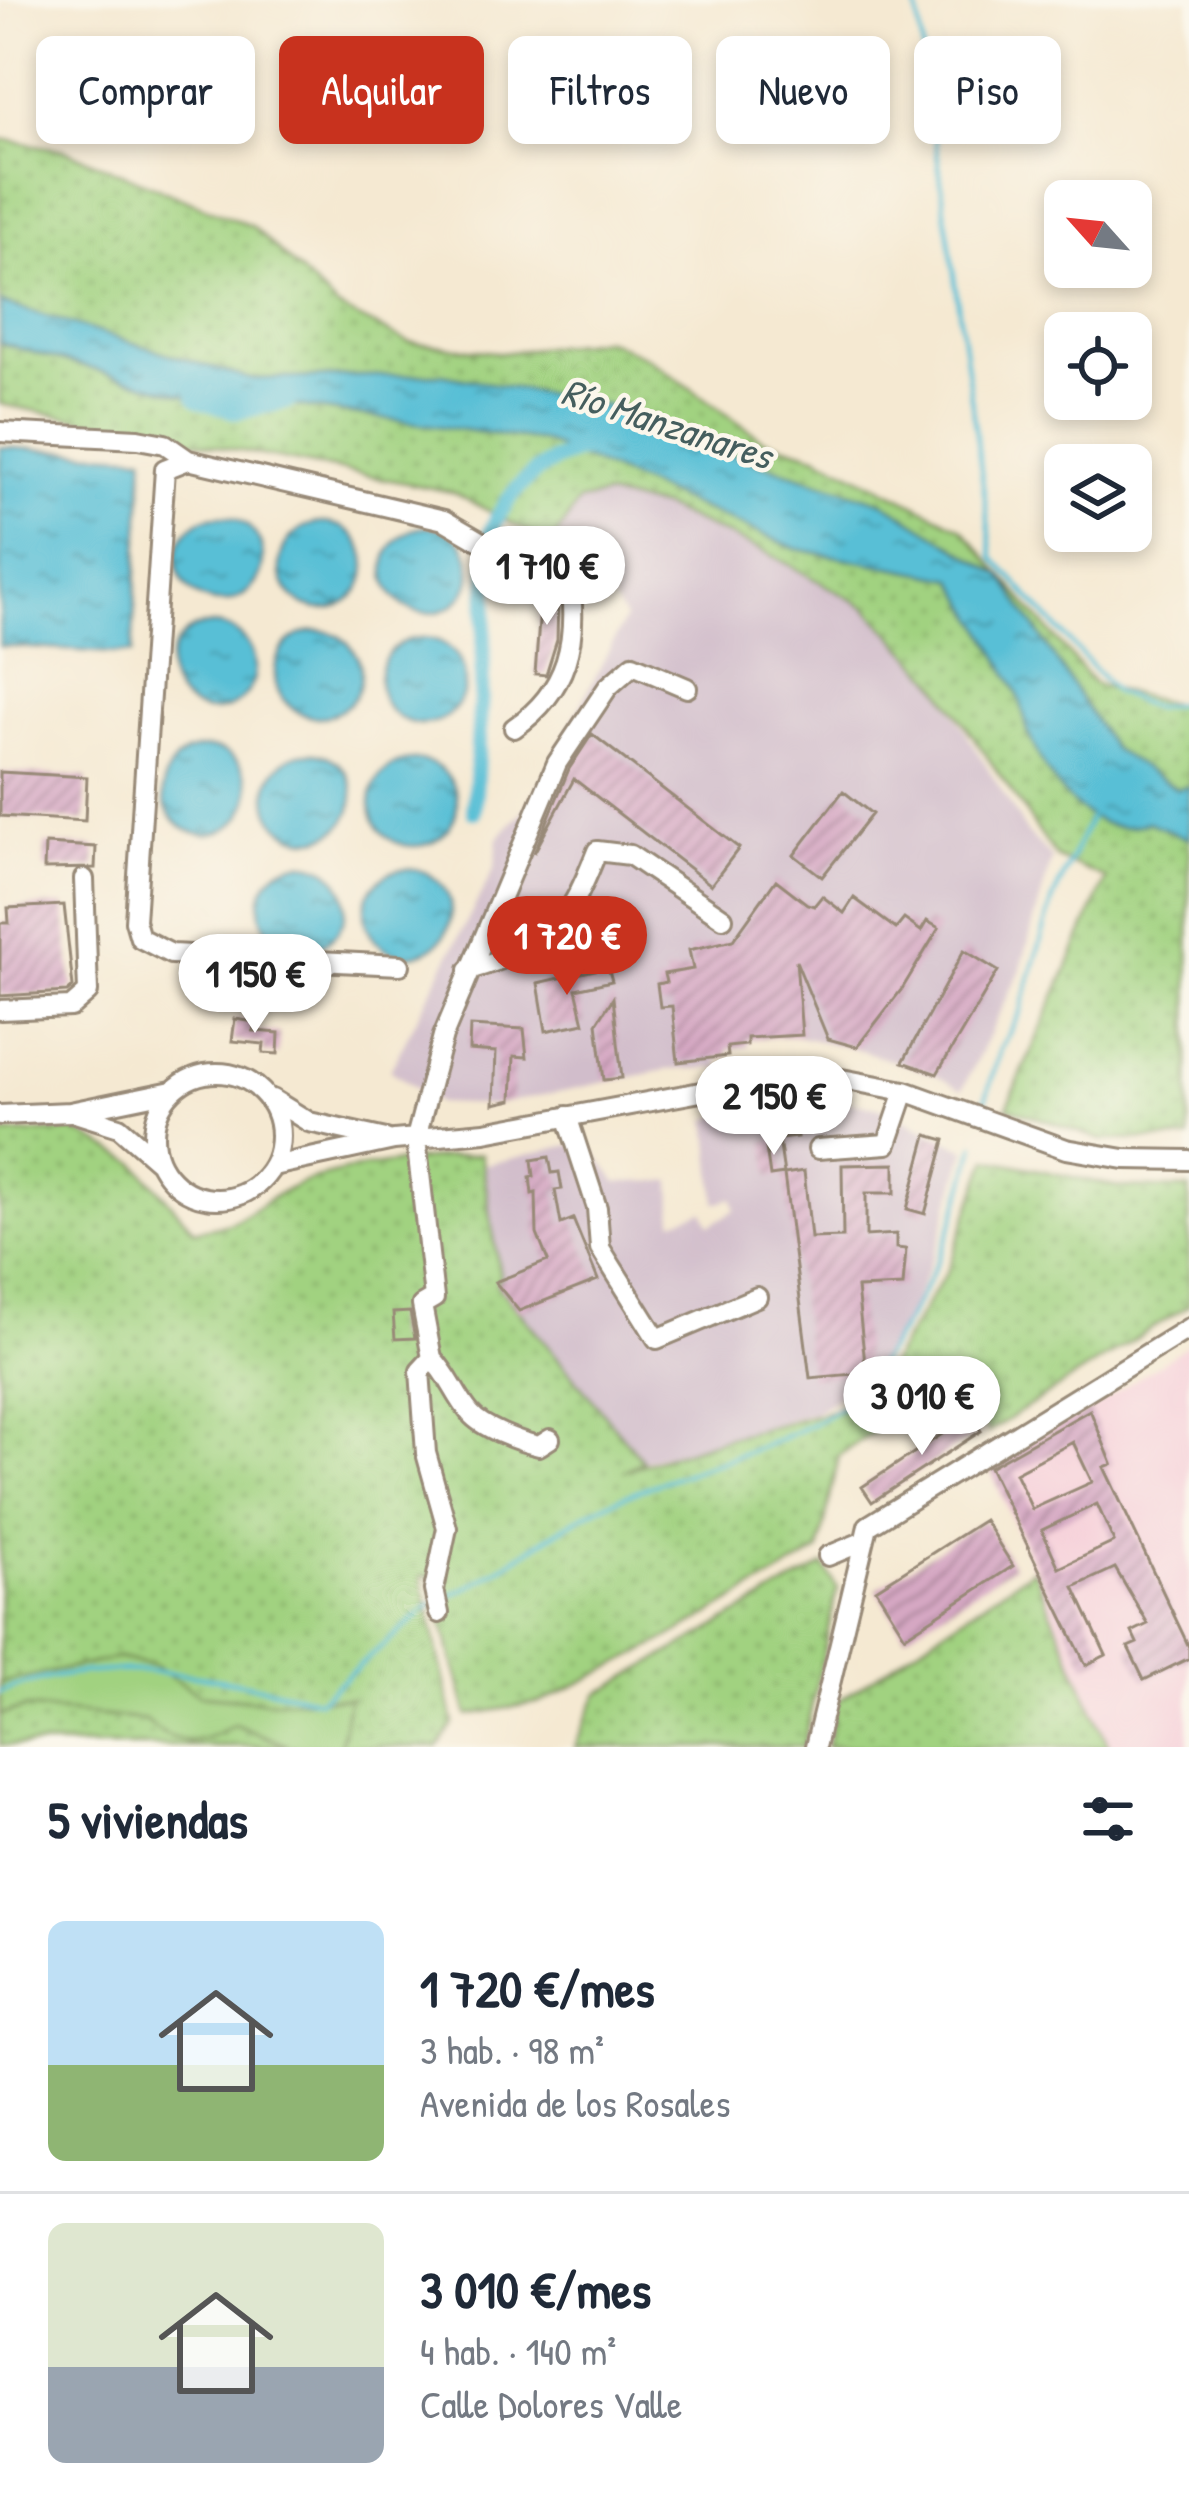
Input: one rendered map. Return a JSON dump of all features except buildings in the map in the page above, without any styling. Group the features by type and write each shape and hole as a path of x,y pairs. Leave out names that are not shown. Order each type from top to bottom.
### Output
{"street":[{"path":"0,432 164,444 188,460 444,520 509,558 569,577 568,668 556,691 514,728"},
{"path":"164,444 135,921 140,938 171,954 400,965"},
{"path":"165,469 188,460"},
{"path":"550,1439 539,1445 526,1443 471,1416 451,1377 431,1358 422,1305 434,1298 416,1138 442,1036 535,808 608,686 633,665 687,688"},
{"path":"470,970 531,951 575,907 597,851 630,855 723,918"},
{"path":"0,1010 71,1007 88,992 84,879"},
{"path":"0,1115 70,1112 172,1091 210,1072 232,1073 309,1122 394,1140"},
{"path":"273,1166 394,1140 797,1077 869,1082 904,1091 1066,1149 1124,1159 1189,1160"},
{"path":"159,1161 154,1124 172,1091"},
{"path":"818,1149 886,1144 904,1091"},
{"path":"70,1112 118,1126 185,1191 224,1199 261,1182 273,1166 281,1130 268,1097"},
{"path":"567,1116 597,1208 600,1248 657,1340 758,1297"},
{"path":"828,1556 1189,1328"},
{"path":"431,1358 420,1371 426,1453 447,1528 434,1590 439,1613"},
{"path":"814,1747 865,1534"}],"shaded area":[{"path":"605,496 662,507 766,552 867,608 933,678 1028,834 1052,858 1020,972 962,1090 936,1075 857,1049 795,1036 749,1039 748,1047 729,1049 728,1056 719,1058 719,1068 666,1070 494,1105 438,1103 390,1070 495,867 498,838 529,804 625,619 590,566 551,544 579,501"},
{"path":"823,1096 880,1108 966,1149 939,1241 910,1312 866,1378 815,1412 643,1461 494,1282 500,1275 484,1165 587,1141 617,1182 672,1181 674,1221 703,1211 710,1225 735,1210 733,1198 716,1203 708,1120 730,1109"},
{"path":"1189,1344 1189,1747 1110,1747 986,1461 1090,1410"}],"green space":[{"path":"0,139 65,150 253,227 338,308 408,342 503,353 605,339 648,358 762,439 816,455 962,528 1094,684 1174,705 1189,700 1189,1139 1102,1140 1007,1107 1106,879 1056,857 933,678 867,608 766,552 662,507 605,496 579,501 551,544 452,492 0,404"},
{"path":"76,1131 136,1163 194,1230 228,1223 295,1186 336,1173 481,1154 500,1276 496,1283 643,1461 623,1471 718,1440 866,1402 947,1271 988,1159 1119,1187 1189,1189 1189,1305 988,1432 969,1394 890,1421 839,1455 819,1551 664,1641 542,1702 468,1715 429,1575 421,1576 454,1724 438,1747 0,1745 0,1134"},
{"path":"824,1565 837,1588 803,1747 575,1747 598,1694"},
{"path":"1033,1569 1109,1747 827,1747 837,1702"},
{"path":"117,1658 155,1666 200,1695 269,1701 349,1698 340,1747 291,1747 234,1724 209,1737 187,1741 166,1735 145,1720 26,1708 0,1715 0,1683"}],"water":[{"path":"0,302 250,379 441,374 630,410 724,452 883,502 1002,576 1113,749 1177,789 1189,786 1189,839 1148,822 1109,825 1092,818 1063,793 1031,740 1011,680 954,579 797,549 542,441 268,402 223,406 0,343"},
{"path":"0,447 144,456 132,654 0,646"},
{"path":"220,516 236,519 250,529 260,543 260,575 250,589 236,599 220,602 204,599 190,589 180,575 177,559 180,543 190,529 204,519"},
{"path":"323,523 339,526 353,536 363,550 363,582 353,596 339,606 323,609 307,606 293,596 283,582 280,566 283,550 293,536 307,526"},
{"path":"428,527 444,530 458,540 468,554 468,586 458,600 444,610 428,613 412,610 398,600 388,586 385,570 388,554 398,540 412,530"},
{"path":"212,625 228,628 242,638 252,652 252,684 242,698 228,708 212,711 196,708 182,698 172,684 169,668 172,652 182,638 196,628"},
{"path":"318,631 334,634 348,644 358,658 358,690 348,704 334,714 318,717 302,714 288,704 278,690 275,674 278,658 288,644 302,634"},
{"path":"422,638 438,641 452,651 462,665 462,697 452,711 438,721 422,724 406,721 392,711 382,697 379,681 382,665 392,651 406,641"},
{"path":"206,748 222,751 236,761 246,775 246,807 236,821 222,831 206,834 190,831 176,821 166,807 163,791 166,775 176,761 190,751"},
{"path":"310,753 326,756 340,766 350,780 350,812 340,826 326,836 310,839 294,836 280,826 270,812 267,796 270,780 280,766 294,756"},
{"path":"414,760 430,763 444,773 454,787 454,819 444,833 430,843 414,846 398,843 384,833 374,819 371,803 374,787 384,773 398,763"},
{"path":"303,863 319,866 333,876 343,890 343,922 333,936 319,946 303,949 287,946 273,936 263,922 260,906 263,890 273,876 287,866"},
{"path":"408,869 424,872 438,882 448,896 448,928 438,942 424,952 408,955 392,952 378,942 368,928 365,912 368,896 378,882 392,872"}],"waterway":[{"path":"916,0 993,557 1115,692 1154,708 1189,703"},
{"name":"Río Manzanares","path":"201,395 237,406 286,396"},
{"path":"491,531 508,501 530,477 557,459 590,448"},
{"path":"474,811 489,560"},
{"path":"982,1110 1002,1046 1021,1011 1053,899 1090,818"},
{"path":"442,1599 594,1510 792,1434 851,1400 927,1284 950,1231 975,1145"},
{"path":"0,1692 78,1673 159,1672 319,1700 432,1604"}]}
